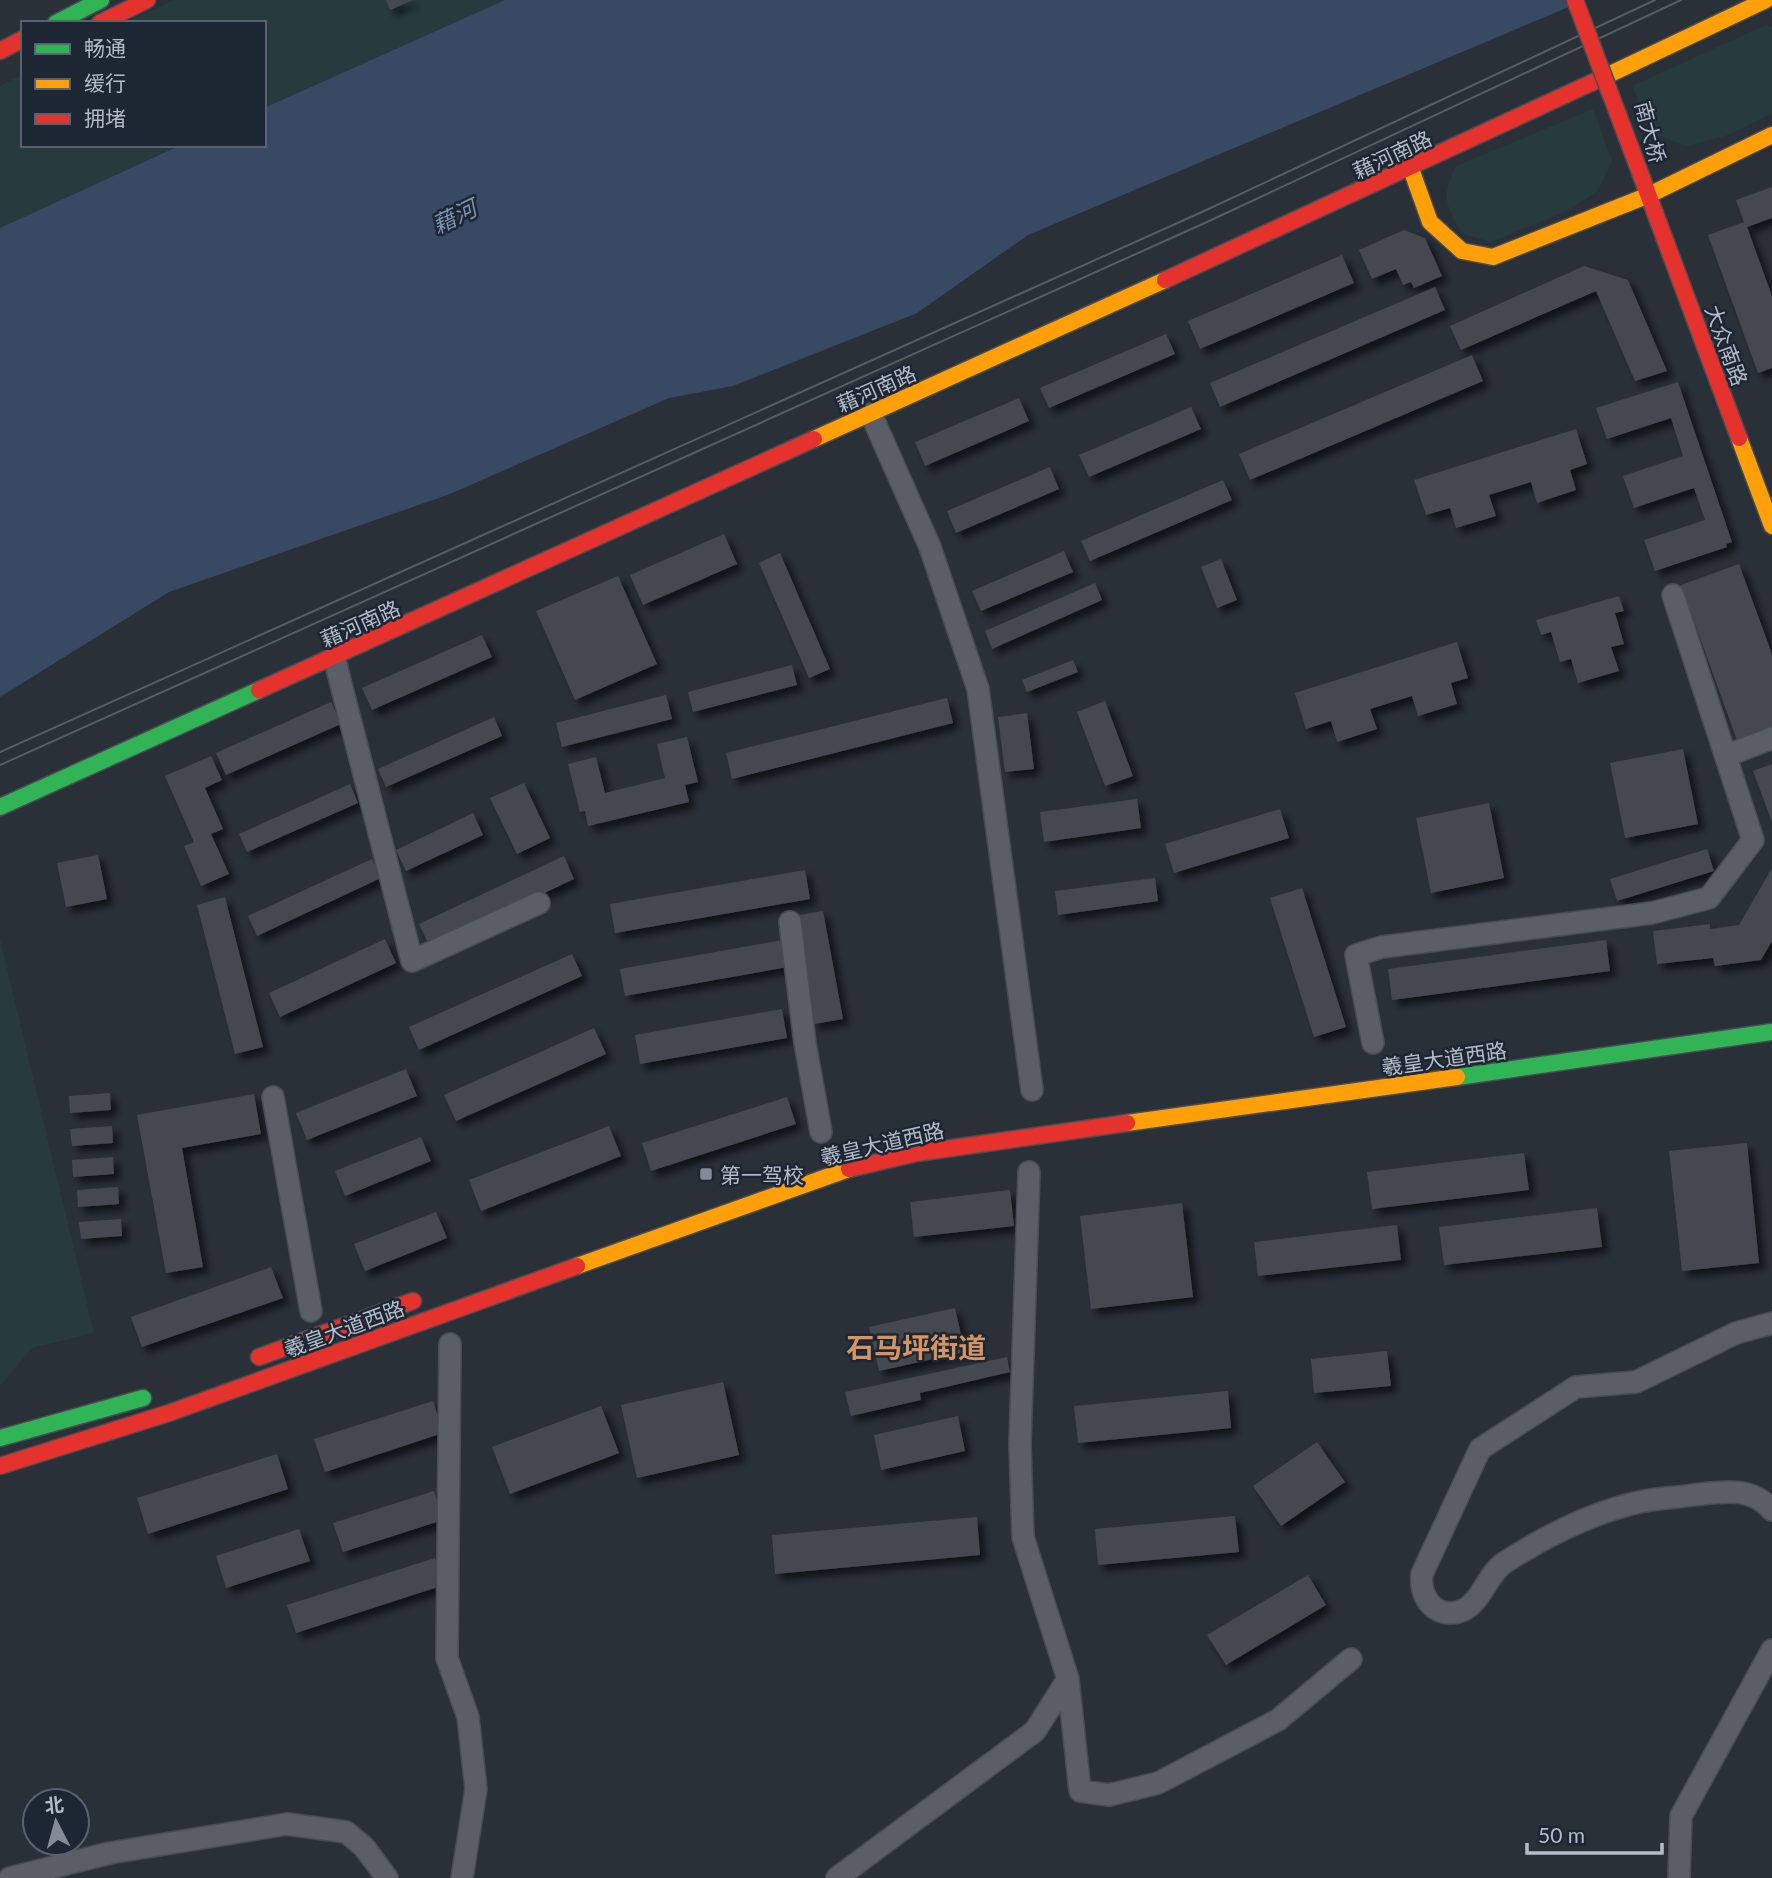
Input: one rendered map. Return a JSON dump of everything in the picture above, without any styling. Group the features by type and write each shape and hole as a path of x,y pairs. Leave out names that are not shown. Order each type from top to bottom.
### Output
{"main road":[{"path":"60,21 102,0"},
{"path":"104,21 147,0"},
{"name":"南大桥","path":"1575,0 1642,178"},
{"name":"南大桥","path":"1587,0 1634,139 1642,178"},
{"name":"藉河南路","path":"0,807 1411,169 1766,0"},
{"path":"0,51 21,40"},
{"path":"1411,169 1430,222 1462,251 1493,257 1649,195 1772,135"},
{"name":"大众南路","path":"1642,178 1772,526"},
{"name":"羲皇大道西路","path":"0,1466 182,1408 835,1172 917,1153 1772,1032"},
{"name":"羲皇大道西路","path":"237,1365 430,1295"},
{"path":"0,1438 160,1394"}],"street":[{"path":"871,414 930,547 978,689 1032,1090"},
{"path":"1373,1043 1356,956 1382,947 1652,913 1709,898 1754,839 1673,595"},
{"path":"334,657 412,961 539,903"},
{"path":"1726,756 1772,738"},
{"path":"790,922 805,1043 821,1132"},
{"path":"273,1097 312,1311"},
{"path":"1029,1172 1020,1444 1023,1537 1068,1679 1080,1791 1109,1795 1158,1783 1278,1720 1351,1659"},
{"path":"1772,1322 1736,1333 1636,1382 1576,1387 1479,1449 1422,1574 1422,1594 1436,1610 1456,1613 1466,1609 1501,1564 1566,1528 1635,1503 1734,1490 1751,1494 1772,1510"},
{"path":"450,1344 447,1658 468,1717 476,1789 462,1878"},
{"path":"1679,1878 1681,1816 1772,1650"},
{"path":"837,1878 1035,1731 1068,1679"},
{"path":"10,1878 110,1853 287,1824 346,1832 364,1847 387,1878"}],"green space":[{"path":"174,0 505,0 266,107 266,21 127,21"},
{"path":"1766,25 1772,27 1772,114 1725,136 1687,146 1655,135 1632,86"},
{"path":"21,75 21,147 177,147 0,228 0,86"},
{"path":"1593,109 1612,161 1598,191 1565,212 1491,242 1463,234 1447,201 1448,185 1456,166"},
{"path":"0,939 94,1333 32,1348 0,1386"}],"water":[{"name":"藉河","path":"505,0 1585,0 1028,235 917,313 733,386 669,398 450,494 169,592 0,697 0,228 177,147 266,147 266,107"}],"building":[{"path":"386,0 413,0 390,10"},
{"path":"1772,187 1772,218 1747,227 1772,296 1772,368 1758,373 1708,235 1744,222 1736,200"},
{"path":"1404,230 1425,238 1442,276 1414,288 1411,282 1403,285 1396,269 1372,279 1359,250"},
{"path":"1342,255 1354,283 1200,349 1188,321"},
{"path":"1584,266 1628,280 1667,371 1635,381 1596,291 1461,350 1450,326"},
{"path":"1435,287 1445,310 1220,407 1210,383"},
{"path":"1166,334 1175,354 1049,408 1040,388"},
{"path":"1472,355 1483,381 1250,480 1239,454"},
{"path":"1678,382 1732,542 1726,544 1727,547 1655,571 1644,540 1705,520 1694,488 1634,508 1623,476 1683,456 1671,418 1607,439 1596,408"},
{"path":"1019,398 1029,421 925,466 915,442"},
{"path":"1191,407 1201,429 1089,477 1079,455"},
{"path":"1576,429 1587,464 1570,470 1576,490 1537,503 1531,482 1489,495 1496,516 1456,528 1450,508 1426,515 1414,480"},
{"path":"1050,467 1059,489 956,533 947,511"},
{"path":"1223,480 1232,500 1090,561 1081,541"},
{"path":"724,534 737,564 643,605 630,575"},
{"path":"1064,551 1073,572 981,611 972,591"},
{"path":"780,553 830,669 809,678 759,563"},
{"path":"1221,559 1237,600 1217,608 1201,567"},
{"path":"1739,564 1772,654 1772,730 1738,743 1681,585"},
{"path":"618,576 657,664 575,700 536,611"},
{"path":"1095,583 1102,600 992,649 985,631"},
{"path":"1619,596 1624,611 1615,613 1624,644 1611,647 1619,671 1578,683 1571,659 1560,662 1551,632 1541,635 1536,620"},
{"path":"482,635 492,657 372,710 362,688"},
{"path":"1457,642 1468,678 1451,683 1457,704 1418,716 1412,696 1370,709 1377,729 1337,742 1331,721 1306,729 1295,693"},
{"path":"1073,660 1078,672 1027,692 1022,680"},
{"path":"792,665 797,685 693,712 688,692"},
{"path":"666,695 672,719 562,747 556,723"},
{"path":"947,698 953,723 732,779 726,753"},
{"path":"1105,701 1133,776 1105,786 1077,712"},
{"path":"331,702 341,724 226,775 216,753"},
{"path":"1027,713 1034,769 1005,772 998,717"},
{"path":"494,717 502,736 386,787 378,769"},
{"path":"687,737 698,782 685,785 689,802 588,826 585,811 580,812 568,764 596,757 605,793 665,778 657,744"},
{"path":"1683,749 1698,824 1625,838 1610,763"},
{"path":"211,756 222,780 205,788 223,829 211,834 229,874 201,886 184,846 194,842 165,776"},
{"path":"1772,764 1772,822 1753,771"},
{"path":"524,783 550,838 517,854 490,798"},
{"path":"350,784 358,803 247,852 239,834"},
{"path":"1137,799 1141,828 1044,842 1040,812"},
{"path":"1489,803 1504,878 1431,893 1416,818"},
{"path":"1280,809 1289,838 1174,873 1165,844"},
{"path":"473,813 483,835 406,871 396,850"},
{"path":"1707,849 1714,871 1617,901 1610,879"},
{"path":"98,855 107,899 66,907 57,863"},
{"path":"564,856 574,879 430,947 419,924"},
{"path":"372,859 381,878 257,936 248,916"},
{"path":"1772,868 1772,941 1761,960 1715,966 1713,958 1657,964 1653,931 1710,924 1710,929 1739,925"},
{"path":"805,870 810,899 615,933 610,904"},
{"path":"1155,878 1158,901 1058,915 1055,891"},
{"path":"1302,888 1346,1027 1314,1037 1270,898"},
{"path":"225,897 263,1047 235,1054 197,905"},
{"path":"823,911 843,1019 814,1024 794,916"},
{"path":"385,939 396,963 280,1017 269,993"},
{"path":"783,940 788,967 625,996 620,969"},
{"path":"1606,940 1610,971 1392,1000 1388,969"},
{"path":"572,954 582,976 419,1050 409,1027"},
{"path":"782,1009 787,1038 640,1064 635,1035"},
{"path":"594,1028 606,1054 456,1121 444,1095"},
{"path":"406,1069 417,1096 307,1140 296,1113"},
{"path":"110,1093 111,1110 70,1113 69,1096"},
{"path":"254,1094 261,1134 182,1148 203,1267 166,1273 137,1115"},
{"path":"787,1097 796,1124 651,1171 642,1143"},
{"path":"112,1126 113,1143 72,1146 70,1129"},
{"path":"609,1126 621,1156 481,1211 469,1180"},
{"path":"421,1137 431,1161 345,1196 335,1171"},
{"path":"1747,1143 1759,1263 1682,1271 1669,1151"},
{"path":"1524,1153 1529,1190 1372,1209 1367,1172"},
{"path":"113,1157 114,1174 73,1177 72,1160"},
{"path":"118,1187 119,1204 78,1207 77,1190"},
{"path":"1010,1190 1014,1226 914,1237 910,1202"},
{"path":"1182,1203 1193,1297 1091,1309 1080,1216"},
{"path":"1597,1208 1602,1247 1444,1265 1439,1227"},
{"path":"436,1212 447,1238 365,1271 354,1244"},
{"path":"121,1219 122,1236 81,1239 79,1222"},
{"path":"1397,1225 1401,1260 1258,1276 1254,1242"},
{"path":"271,1267 283,1298 142,1347 131,1317"},
{"path":"955,1308 965,1352 879,1371 869,1327"},
{"path":"1387,1351 1391,1386 1314,1393 1311,1359"},
{"path":"1007,1357 1010,1372 920,1393 921,1400 851,1416 845,1392"},
{"path":"723,1382 739,1455 637,1478 621,1405"},
{"path":"1228,1391 1231,1428 1078,1443 1074,1406"},
{"path":"433,1401 443,1433 325,1472 314,1439"},
{"path":"601,1406 619,1453 510,1494 492,1447"},
{"path":"958,1416 965,1451 881,1470 874,1435"},
{"path":"1317,1442 1345,1482 1281,1526 1253,1486"},
{"path":"277,1454 288,1489 148,1534 137,1498"},
{"path":"434,1491 443,1520 343,1552 333,1523"},
{"path":"1235,1516 1239,1552 1098,1565 1095,1529"},
{"path":"977,1517 980,1555 775,1574 772,1535"},
{"path":"299,1529 310,1561 226,1588 216,1556"},
{"path":"435,1558 444,1585 296,1633 287,1605"},
{"path":"1308,1575 1326,1605 1226,1665 1207,1635"}],"tram line":[{"path":"0,752 1202,212 1655,0"},
{"path":"0,765 1207,222 1681,0"}],"traffic: fast":[{"path":"60,21 101,0"},
{"path":"0,807 259,690"},
{"path":"1457,1077 1772,1032"},
{"path":"0,1438 143,1398"}],"traffic: slow":[{"path":"1604,77 1766,0"},
{"path":"1411,169 1430,222 1462,251 1493,257 1649,195 1772,135"},
{"path":"814,439 1165,280"},
{"path":"1739,438 1772,526"},
{"path":"1127,1123 1457,1077"},
{"path":"577,1266 849,1169"}],"traffic: jam":[{"path":"104,21 147,0"},
{"path":"1575,0 1642,178"},
{"path":"0,51 21,40"},
{"path":"1165,280 1604,77"},
{"path":"1642,178 1739,438"},
{"path":"259,690 814,439"},
{"path":"849,1169 917,1153 1127,1123"},
{"path":"0,1466 169,1413 577,1266"},
{"path":"259,1357 413,1301"}],"place":[{"name":"第一驾校","path":"706,1174"}],"district":[{"name":"石马坪街道","path":"916,1347"}]}
